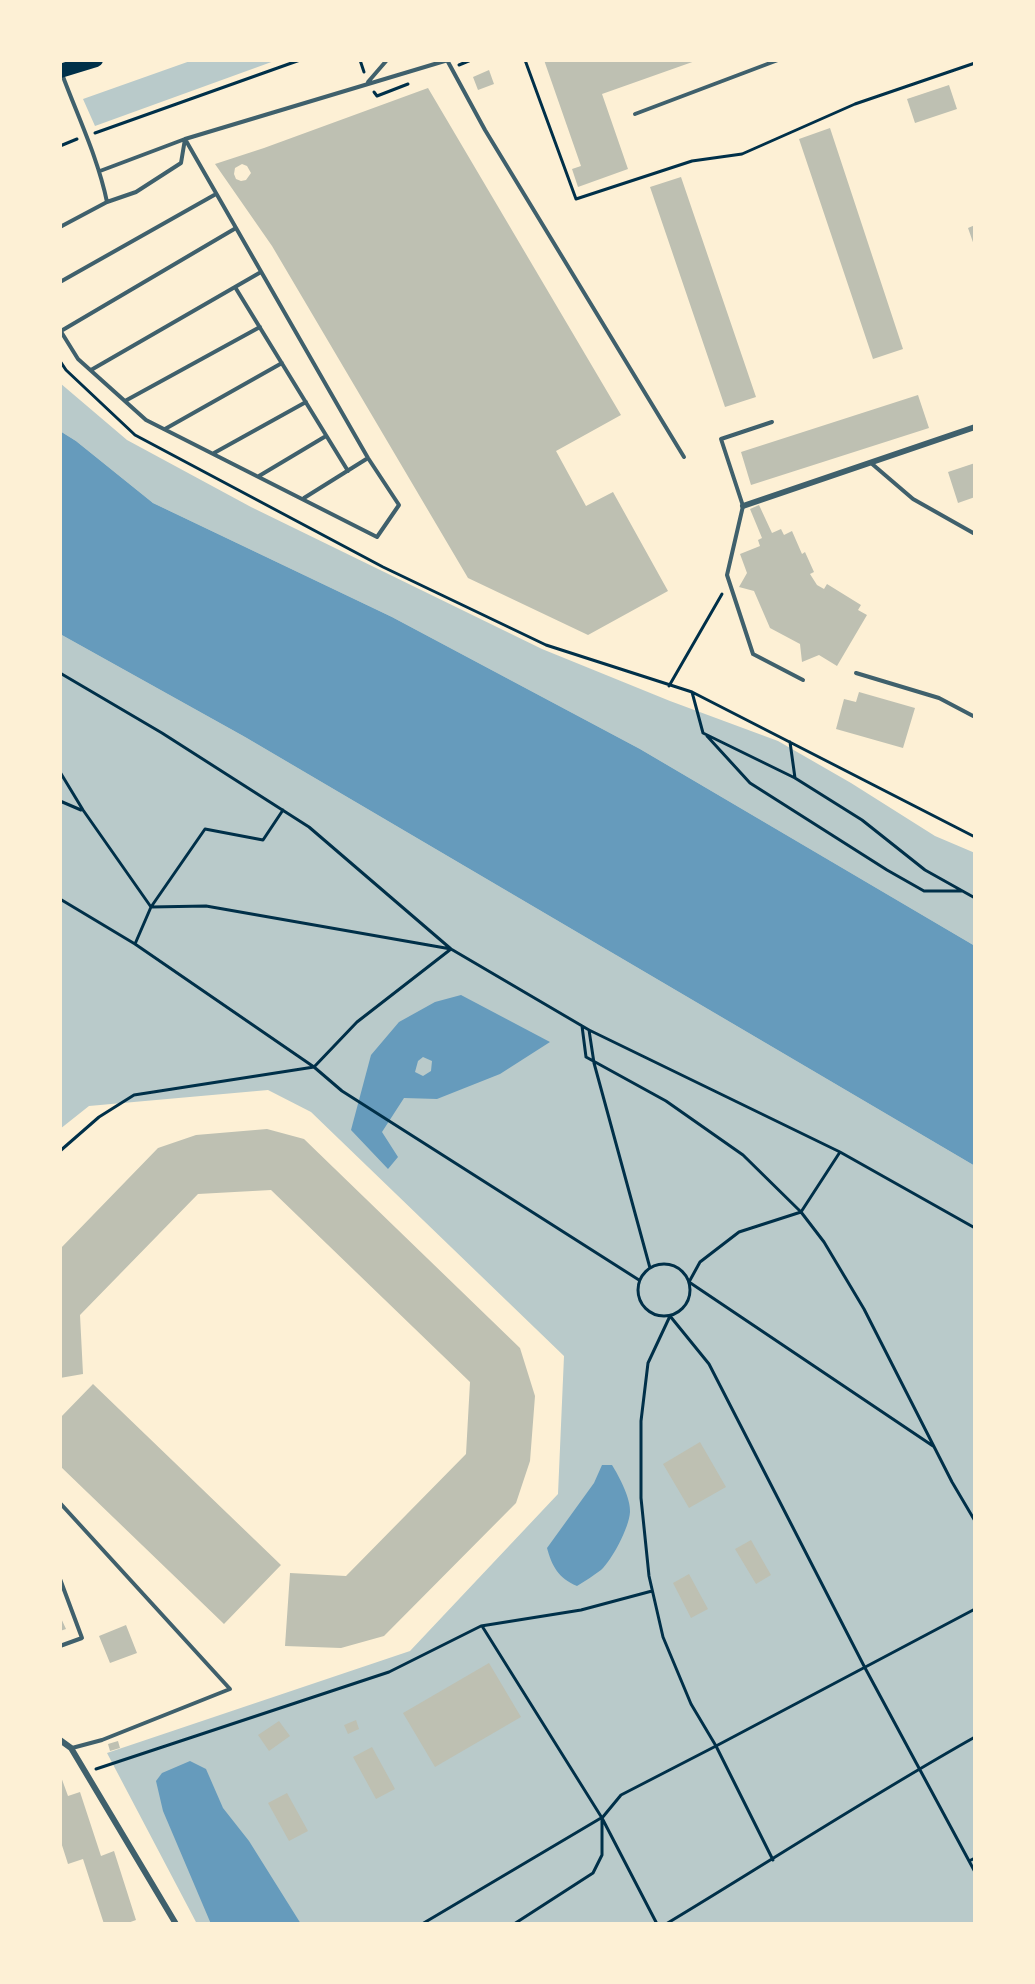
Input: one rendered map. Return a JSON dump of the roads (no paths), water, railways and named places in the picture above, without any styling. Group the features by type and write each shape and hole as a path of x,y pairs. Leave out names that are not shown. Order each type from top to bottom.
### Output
{"main road":[{"path":"60,71 96,60"}],"street":[{"path":"743,507 975,427"},
{"path":"60,1740 71,1748 176,1924"}],"lane":[{"path":"368,83 387,60"},
{"path":"100,171 185,139 448,60 485,130 684,457"},
{"path":"635,114 778,60"},
{"path":"60,71 100,171 107,202"},
{"path":"185,139 368,458 399,505 377,537 146,420 78,359 60,330 236,228"},
{"path":"60,227 107,202 136,192 181,163 185,139"},
{"path":"60,282 216,194"},
{"path":"91,370 261,272"},
{"path":"236,287 348,471"},
{"path":"125,401 260,327"},
{"path":"165,430 282,363"},
{"path":"213,454 306,402"},
{"path":"772,422 721,439 743,507 727,575 753,654 803,680"},
{"path":"258,476 326,435"},
{"path":"304,499 368,458"},
{"path":"871,463 913,500 975,534"},
{"path":"856,673 939,698 975,717"},
{"path":"60,1503 230,1689 102,1740 71,1748"},
{"path":"60,1579 82,1638 60,1646"}],"water":[{"path":"60,431 76,441 153,503 392,617 640,749 975,946 975,1166 245,737 60,634"},
{"path":"461,995 550,1042 500,1074 437,1099 404,1098 382,1132 398,1157 388,1169 351,1130 371,1055 399,1022 435,1002","holes":["423,1057 432,1061 431,1071 423,1076 415,1072 418,1061"]},
{"path":"602,1465 612,1465 621,1481 629,1501 629,1519 610,1559 598,1572 577,1586 557,1571 547,1548 594,1483"},
{"path":"190,1761 206,1769 223,1808 249,1841 301,1924 211,1924 163,1811 156,1781 162,1773"}]}
